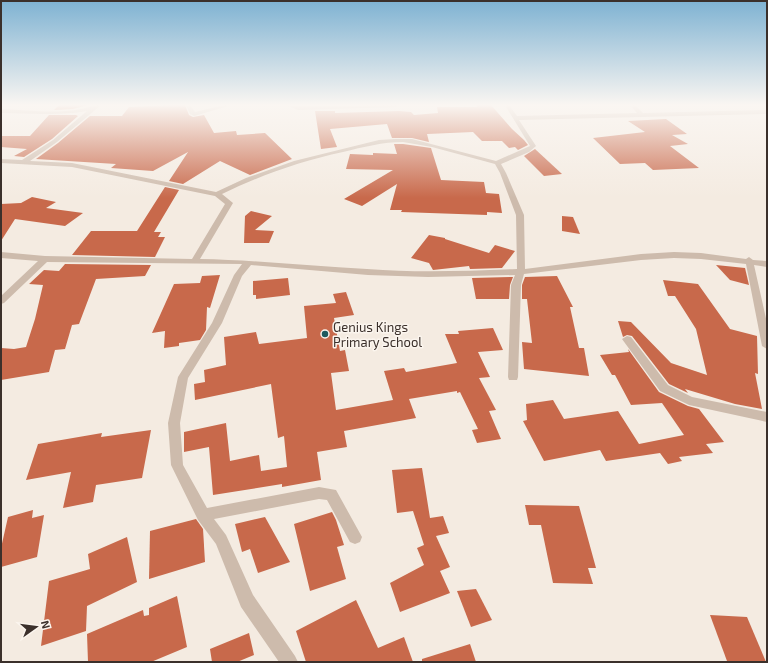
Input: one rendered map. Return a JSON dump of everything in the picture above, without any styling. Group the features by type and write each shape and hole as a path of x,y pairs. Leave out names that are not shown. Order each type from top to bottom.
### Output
{"street":[{"path":"24,162 61,136"},
{"path":"217,194 276,168 300,160 373,142 392,140 411,141 497,163 529,150 533,146 527,136"},
{"path":"1,161 90,168 217,194 229,203 194,262"},
{"path":"497,163 503,173 520,215 521,269 516,285 513,377"},
{"path":"1,255 45,259 249,262 405,274 520,272 641,257 674,255 749,260 767,264"},
{"path":"1,300 45,259"},
{"path":"749,260 767,346"},
{"path":"249,262 238,275 217,323 183,377 174,423 177,465 203,515 221,540 247,601 289,662"},
{"path":"627,339 664,388 689,401 767,417"},
{"path":"203,515 319,493 331,494 355,537"}],"building":[{"path":"1,136 55,136 24,157 14,156 27,149 1,147"},
{"path":"66,136 268,136 292,159 250,175 220,161 183,184 169,181 188,152 153,171 111,168 116,164 36,159"},
{"path":"319,136 333,136 337,147 321,149"},
{"path":"391,136 427,136 429,142 412,138 392,138"},
{"path":"477,136 520,136 528,145 518,150 515,147 509,148 502,141 482,141"},
{"path":"611,136 674,136 688,144 670,146 699,168 653,170 645,163 620,164 593,138"},
{"path":"394,144 431,148 441,180 484,182 486,193 499,194 502,213 487,212 487,215 401,212 402,210 390,210 397,184 362,206 344,199 393,170 346,169 350,154 397,154"},
{"path":"535,149 562,174 544,176 524,156"},
{"path":"165,187 179,190 154,232 161,232 158,237 165,237 155,257 72,255 91,231 137,231"},
{"path":"32,197 56,202 46,208 83,213 65,226 15,219 1,241 1,204 21,203"},
{"path":"251,211 272,216 255,230 274,231 269,243 244,243 245,216"},
{"path":"562,216 573,217 580,234 562,231"},
{"path":"429,235 445,238 489,253 495,245 515,251 502,268 470,269 469,266 433,270 429,263 411,258"},
{"path":"65,264 151,265 145,276 96,279 79,324 72,325 65,349 55,350 49,372 1,380 1,348 14,349 26,347 35,319 43,285 29,284 44,270 59,271"},
{"path":"716,265 745,268 749,285 730,280"},
{"path":"220,275 210,308 207,307 206,330 200,340 179,343 179,346 164,348 165,331 152,333 174,284 200,283 202,276"},
{"path":"557,276 573,307 570,307 579,348 584,348 589,376 524,369 522,342 532,343 527,299 522,299 522,285 525,277"},
{"path":"513,277 510,285 509,299 476,299 472,278"},
{"path":"288,278 290,295 256,299 256,295 253,295 253,281"},
{"path":"663,280 698,284 730,329 757,336 758,374 755,373 762,409 735,404 685,389 688,393 669,384 632,336 627,335 623,337 618,321 631,322 671,363 707,375 696,329 675,296 668,296"},
{"path":"346,292 354,315 334,318 340,351 345,350 349,371 331,373 336,410 393,400 384,371 404,368 406,372 457,363 445,334 459,334 458,331 493,328 503,350 478,352 490,377 479,378 496,410 489,411 501,439 477,443 472,430 478,429 460,392 457,393 457,391 409,399 416,418 344,431 347,447 317,452 321,480 282,487 282,484 213,495 209,447 184,452 184,432 226,423 230,461 259,455 261,471 287,467 284,436 278,438 271,384 195,400 194,384 205,382 204,370 226,365 224,337 256,332 259,344 307,338 304,306 336,303 333,294"},
{"path":"628,349 659,392 688,406 699,409 724,442 706,444 713,453 679,457 682,461 668,464 660,453 606,461 600,450 544,461 523,421 527,420 526,404 553,400 564,419 618,411 639,444 684,435 662,403 631,405 615,375 612,375 600,355 629,352"},
{"path":"151,430 142,478 96,485 93,502 63,508 71,472 26,480 38,444 102,433 101,437"},
{"path":"422,468 430,518 443,516 449,533 436,536 450,567 440,571 450,593 400,612 390,583 424,565 417,548 424,545 413,511 397,513 392,470"},
{"path":"525,505 579,506 596,568 588,568 593,584 553,583 541,525 529,525"},
{"path":"33,510 32,518 44,515 37,557 1,567 1,548 8,517"},
{"path":"332,512 344,545 337,547 346,579 310,591 294,524"},
{"path":"265,517 290,562 258,573 250,549 242,552 235,524"},
{"path":"196,519 203,529 205,562 149,579 150,531"},
{"path":"127,537 137,582 87,606 86,631 41,646 49,581 90,569 88,554"},
{"path":"476,589 492,620 471,627 457,591"},
{"path":"177,596 187,647 151,662 88,662 87,634 143,610 144,616 149,615 149,608"},
{"path":"356,600 378,648 404,637 413,662 306,662 296,631"},
{"path":"710,615 747,617 766,662 727,661"},
{"path":"249,633 254,655 237,662 212,662 210,649"},
{"path":"470,644 476,662 422,662 422,659"}],"place":[{"name":"Genius Kings Primary School","path":"325,334"}]}
